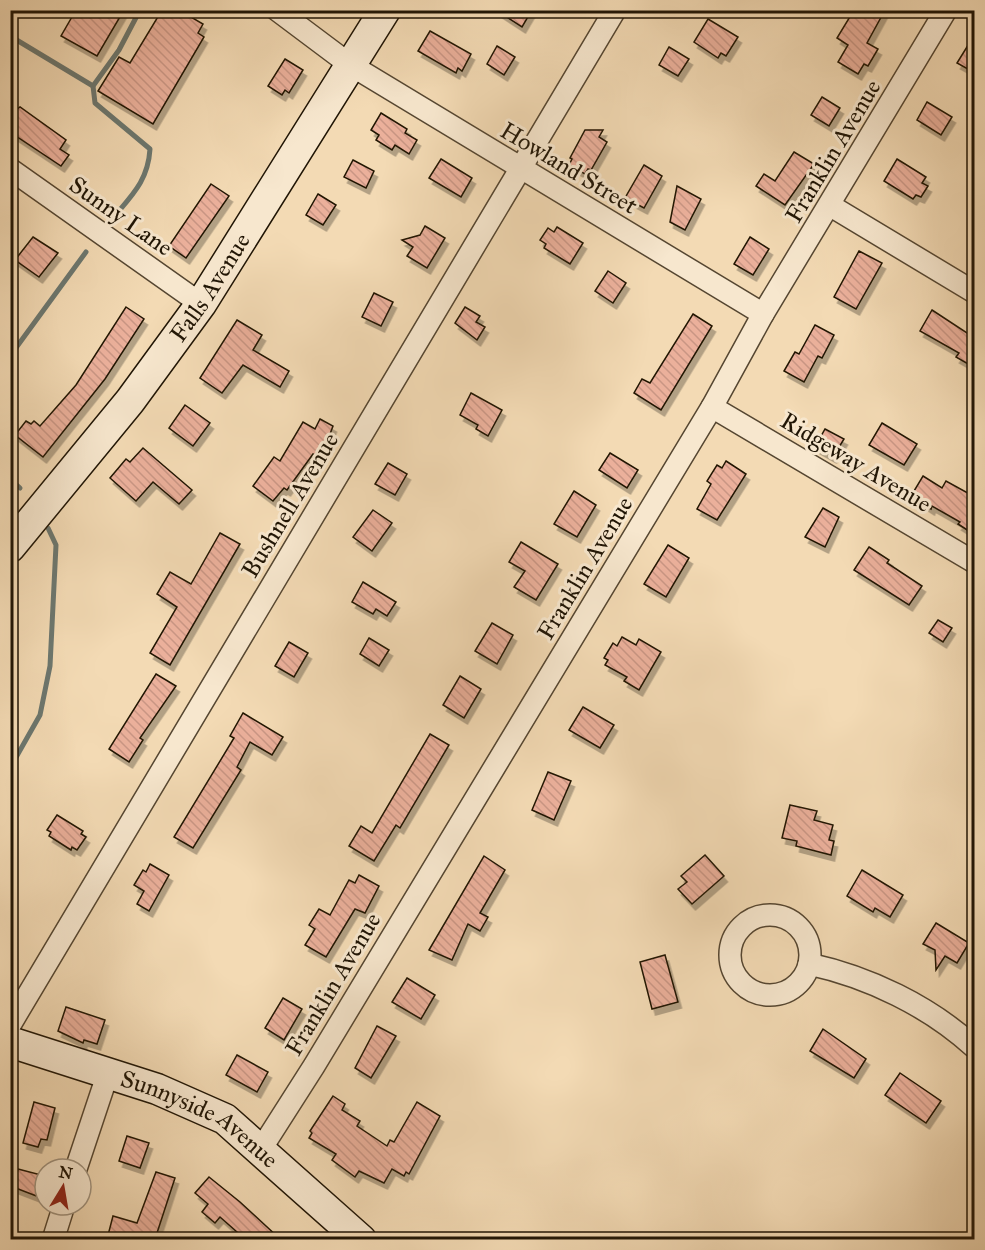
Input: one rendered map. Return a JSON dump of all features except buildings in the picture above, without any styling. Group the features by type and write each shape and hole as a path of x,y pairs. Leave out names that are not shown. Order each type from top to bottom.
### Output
{"main road":[{"name":"Falls Avenue","path":"10,547 130,401 201,304 385,10"},
{"name":"Sunnyside Avenue","path":"10,1042 165,1092 225,1119 361,1239"}],"street":[{"name":"Howland Street","path":"276,10 350,64 521,170 763,314"},
{"name":"Bushnell Avenue","path":"10,1025 615,10"},
{"name":"Franklin Avenue","path":"261,1149 314,1066 712,407 763,314 831,206 946,10"},
{"name":"Sunny Lane","path":"10,169 201,304"},
{"path":"831,206 975,292"},
{"name":"Ridgeway Avenue","path":"712,407 975,562"},
{"path":"809,964 839,970 901,996 975,1047"},
{"path":"80,1157 108,1072"},
{"path":"53,1239 60,1217"}],"waterway":[{"path":"112,219 138,187 146,170 150,149 95,103 93,86 119,50 140,10"},
{"path":"10,36 93,86"},
{"path":"10,356 86,252"},
{"path":"10,479 20,488"},
{"path":"10,768 40,715 50,666 56,545 48,528"}]}
